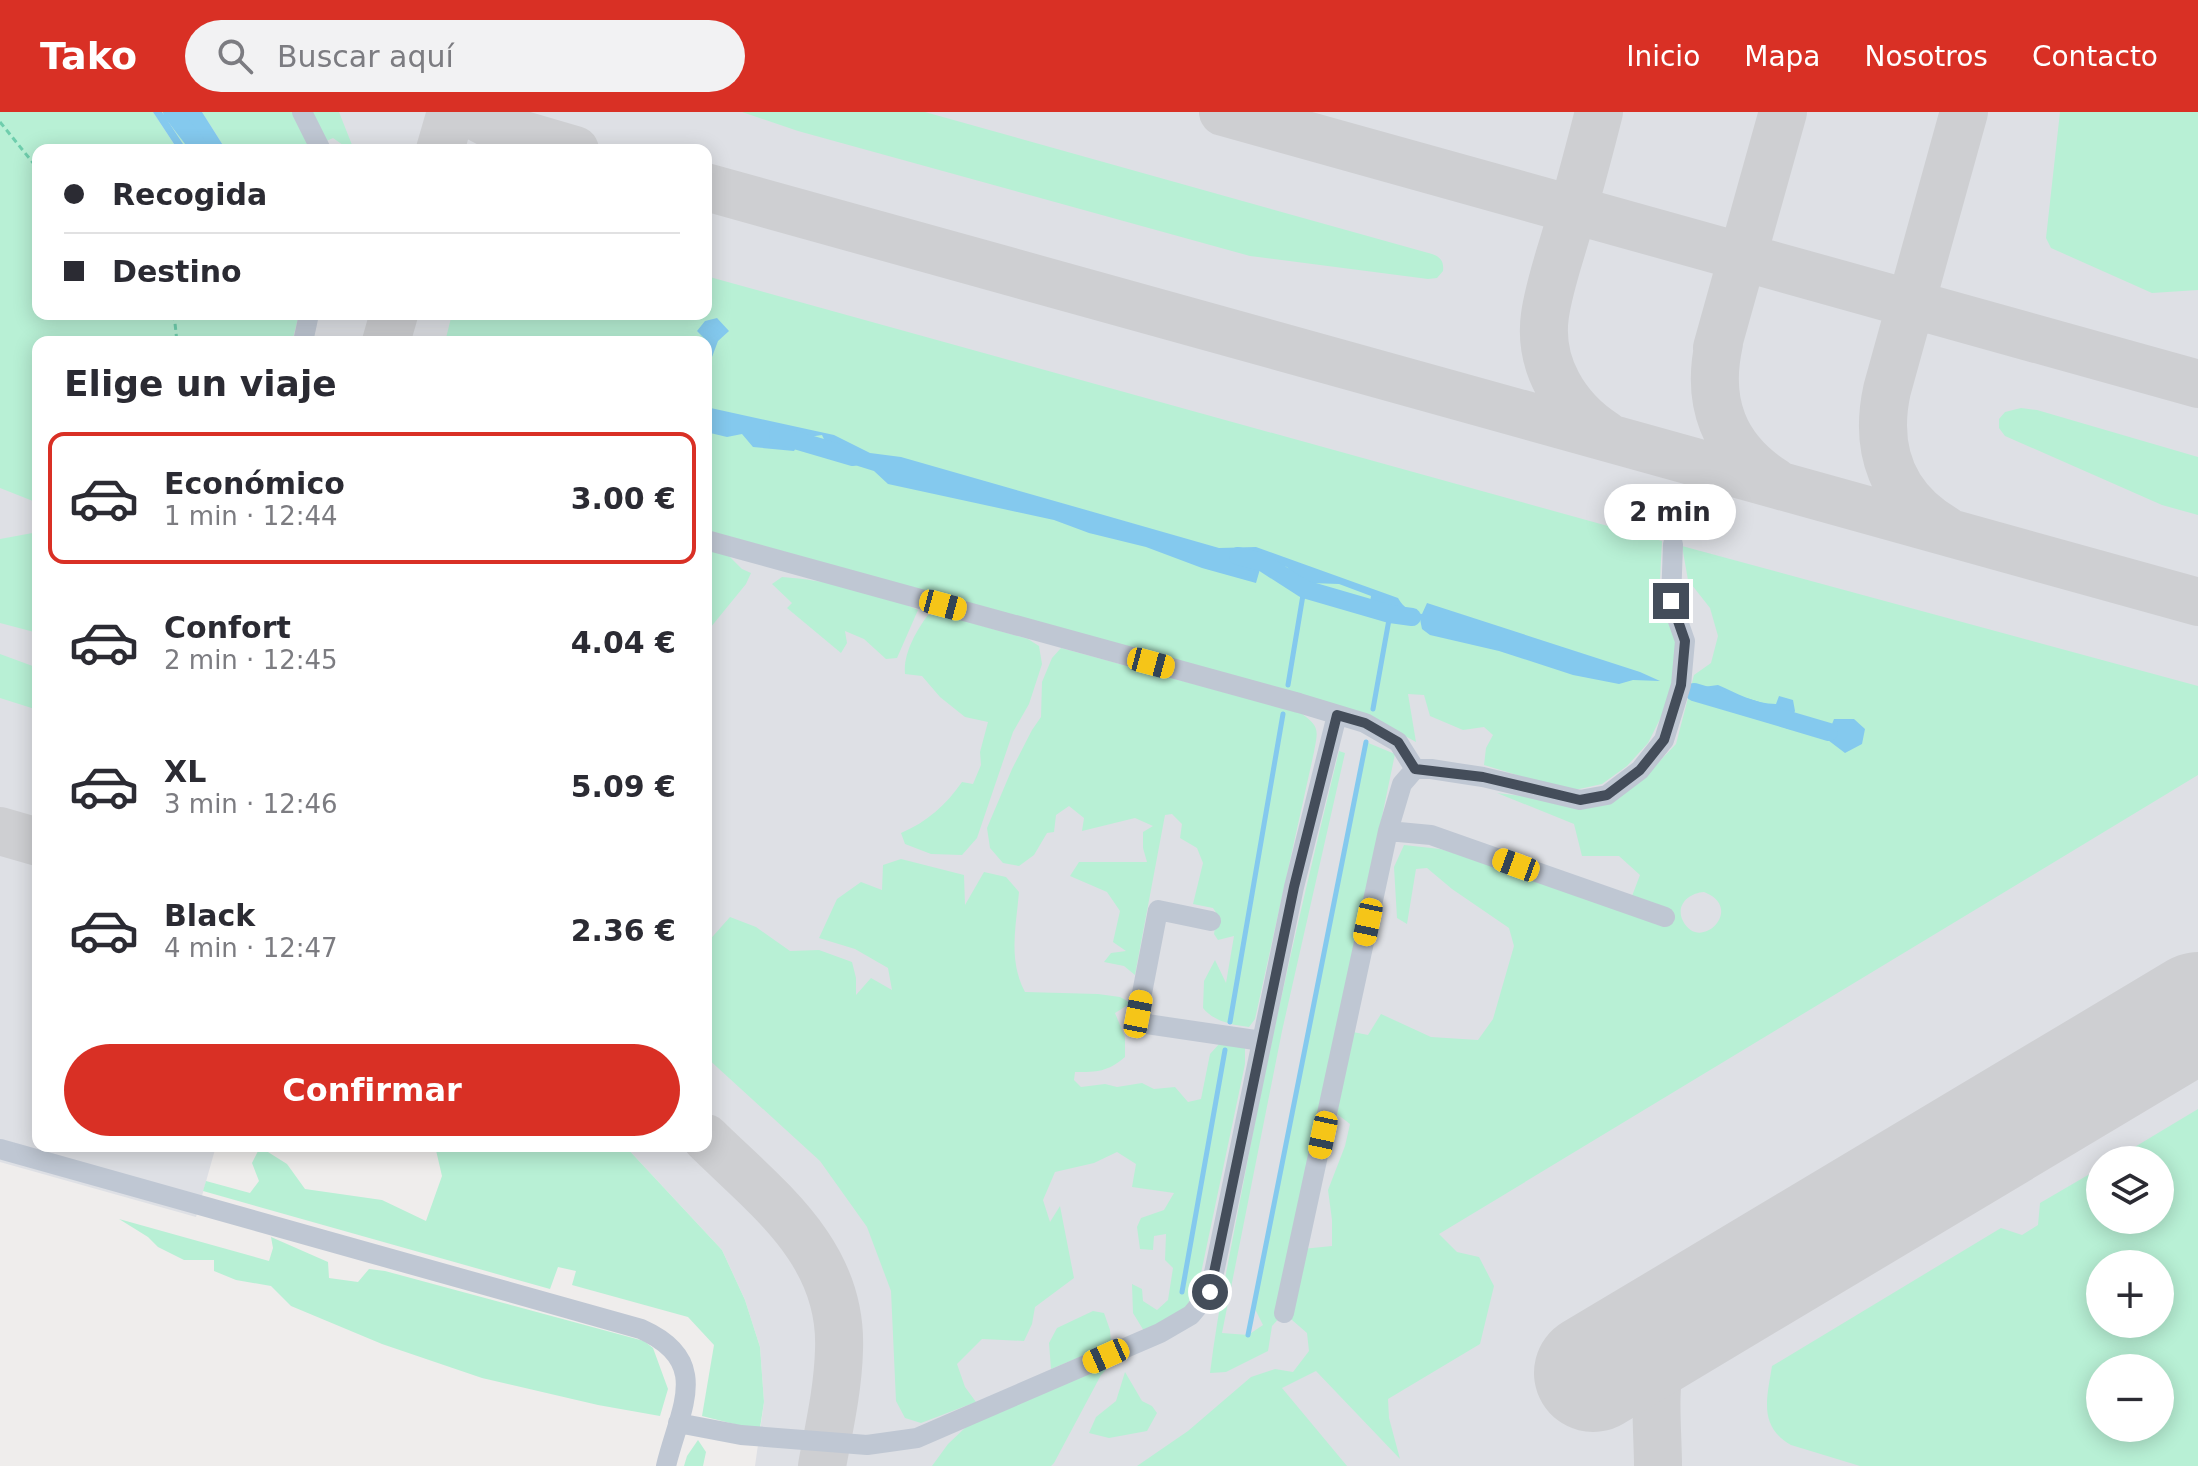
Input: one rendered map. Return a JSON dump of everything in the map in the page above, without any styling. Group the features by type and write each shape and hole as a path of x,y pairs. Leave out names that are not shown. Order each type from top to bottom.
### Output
{"lane":[{"path":"302,112 319,144"},
{"path":"712,542 1365,723 1398,742 1415,769"},
{"path":"1415,769 1483,777 1580,800 1607,795 1640,770 1664,740 1681,685 1685,641 1671,601 1673,544"},
{"path":"678,1423 741,1435 867,1445 917,1438 1160,1333 1191,1315 1210,1292 1294,887 1337,715"},
{"path":"1284,1313 1388,831 1402,784 1415,769"},
{"path":"1388,831 1431,835 1665,917"},
{"path":"1211,921 1158,910 1138,1014 1147,1024 1262,1041"},
{"path":"0,1149 655,1335 680,1357 686,1372 686,1388 666,1466"}],"path":[{"path":"0,122 32,162"}],"shaded area":[{"path":"0,112 2198,112 2198,1466 755,1466 764,1402 760,1347 745,1300 722,1250 631,1152 712,1152 712,336 32,336 32,1152 214,1152 196,1217 0,1162"}],"green space":[{"path":"0,112 153,112 174,144 32,144 32,320 298,320 294,336 32,336 32,501 0,488"},
{"path":"162,112 180,112 201,144 183,144"},
{"path":"202,112 339,112 352,144 342,144 333,138 320,144 222,144"},
{"path":"742,112 925,112 1432,254 1441,260 1443,271 1437,278 1428,279 1250,256 798,131"},
{"path":"2060,112 2198,112 2198,290 2152,293 2051,248 2046,238"},
{"path":"712,278 1662,541 1660,579 1663,604 1676,639 1675,666 1667,705 1648,743 1627,766 1602,784 1570,791 1484,765 1486,748 1493,735 1484,727 1463,730 1430,716 1424,695 1408,694 1416,742 1396,731 1147,653 712,532 712,336 446,336 450,320 712,320"},
{"path":"2021,408 2198,457 2198,515 2162,505 2005,436 1999,428 1999,419 2005,412"},
{"path":"32,533 32,631 0,623 0,539"},
{"path":"1682,546 2198,686 2198,775 1439,1234 1457,1252 1479,1257 1494,1286 1480,1344 1388,1399 1389,1418 1400,1459 1316,1371 1282,1388 1347,1466 1137,1466 1188,1431 1251,1377 1275,1369 1293,1372 1309,1351 1307,1333 1284,1313 1272,1326 1268,1351 1226,1372 1210,1373 1265,1072 1339,751 1345,753 1282,1031 1222,1333 1248,1335 1263,1325 1254,1307 1366,742 1395,754 1292,1250 1332,1246 1328,1190 1350,1124 1337,1114 1353,1032 1368,1035 1381,1014 1431,1037 1478,1040 1493,1019 1514,946 1509,928 1427,868 1416,869 1407,924 1397,918 1394,867 1404,845 1440,849 1629,904 1640,875 1619,856 1582,856 1574,824 1497,793 1602,806 1639,783 1676,744 1694,675 1711,663 1718,636 1710,608 1688,580","holes":["1704,892 1716,899 1721,908 1716,925 1699,933 1691,930 1681,915 1685,901"]},
{"path":"712,551 729,556 751,573 746,584 712,626"},
{"path":"782,577 852,588 918,610 897,658 886,659 864,639 845,631 847,643 841,653 787,608 792,603 772,584"},
{"path":"941,614 1028,639 1039,646 1042,664 1029,704 1013,732 977,838 962,855 931,854 905,844 901,833 935,812 962,782 973,784 981,765 980,752 988,722 965,717 940,697 922,676 905,674 908,651 919,628 928,615"},
{"path":"1061,648 1301,713 1315,726 1314,752 1255,1019 1249,1027 1217,1019 1203,1008 1204,981 1215,960 1226,983 1234,936 1218,940 1214,934 1217,914 1213,908 1193,904 1203,863 1197,848 1180,838 1182,824 1172,814 1165,815 1135,975 1124,966 1104,962 1111,953 1126,951 1113,942 1120,911 1107,892 1070,876 1079,862 1147,862 1143,832 1153,826 1135,818 1082,831 1084,818 1069,806 1056,815 1054,832 1047,833 1034,855 1019,866 1003,863 990,848 987,828 1012,769 1041,717 1042,682 1052,658"},
{"path":"0,654 32,666 32,708 0,698"},
{"path":"901,859 964,875 965,905 984,872 1006,877 1019,892 1015,956 1025,992 1098,994 1120,997 1131,1003 1115,1013 1125,1037 1125,1057 1102,1070 1075,1072 1074,1080 1081,1087 1142,1083 1154,1089 1175,1087 1188,1102 1201,1099 1210,1054 1220,1043 1245,1048 1245,1064 1200,1278 1186,1308 1144,1331 1133,1313 1132,1284 1142,1289 1143,1301 1157,1310 1168,1300 1173,1268 1165,1260 1166,1234 1154,1236 1153,1250 1140,1249 1137,1227 1141,1218 1164,1210 1174,1193 1132,1187 1136,1164 1117,1152 1094,1163 1055,1172 1043,1200 1050,1222 1060,1206 1074,1278 1035,1307 1024,1341 982,1339 957,1364 965,1387 976,1402 921,1423 905,1418 896,1401 891,1291 867,1227 820,1161 712,1062 712,937 730,917 756,927 790,951 819,950 852,962 856,995 871,978 892,990 888,968 855,949 819,938 837,899 861,882 882,890 883,865"},
{"path":"2198,1109 2198,1466 1860,1466 1791,1445 1773,1429 1767,1410 1772,1366 2001,1228 2022,1235 2038,1225 2040,1203 2086,1176 2086,1234 2174,1234 2174,1146 2136,1146"},
{"path":"258,1152 268,1152 287,1164 305,1189 382,1200 426,1221 442,1176 436,1152 631,1152 722,1250 745,1300 760,1347 764,1402 760,1428 702,1416 714,1345 688,1317 572,1285 576,1271 558,1267 550,1289 203,1191 206,1181 250,1193 259,1181 252,1163"},
{"path":"119,1219 269,1261 273,1248 271,1237 328,1262 329,1278 358,1282 369,1269 385,1271 644,1341 653,1348 668,1389 660,1416 482,1378 382,1344 291,1306 271,1286 236,1280 214,1271 214,1260 184,1260 158,1247"},
{"path":"1093,1311 1104,1313 1111,1344 1051,1369 1049,1343 1057,1328"},
{"path":"1115,1360 1101,1375 1051,1466 932,1466 948,1444 967,1426"},
{"path":"1125,1372 1142,1401 1157,1413 1147,1431 1109,1438 1089,1433 1096,1417 1116,1401"},
{"path":"698,1440 706,1452 703,1466 684,1466 687,1456"}],"water":[{"path":"153,112 162,112 183,144 174,144"},
{"path":"180,112 202,112 222,144 201,144"},
{"path":"717,318 729,331 718,341 712,357 712,336 702,336 697,331 705,321"},
{"path":"712,408 834,435 870,453 901,457 1219,548 1256,547 1398,598 1414,612 1422,614 1427,603 1660,681 1633,680 1619,684 1573,675 1499,651 1430,635 1422,629 1420,619 1380,610 1370,602 1371,596 1339,584 1310,583 1304,589 1287,567 1262,562 1256,583 1054,520 888,484 874,471 829,457 830,452 822,435 802,438 794,451 753,447 742,434 727,437 712,433"},
{"path":"1718,685 1761,702 1776,704 1779,696 1793,700 1795,711 1791,726 1829,732 1834,719 1854,719 1865,729 1862,744 1845,753 1816,731 1788,729 1762,718 1757,711 1740,703 1702,694 1703,687"}],"waterway":[{"path":"172,112 196,144"},
{"path":"778,435 853,457"},
{"path":"1238,556 1262,562 1304,589 1390,614 1412,617"},
{"path":"1288,685 1304,589"},
{"path":"1373,709 1390,614"},
{"path":"1694,692 1829,732"},
{"path":"1230,1022 1283,714"},
{"path":"1248,1335 1366,742"},
{"path":"1182,1292 1225,1050"}],"taxiway":[{"path":"442,144 451,112"},
{"path":"467,112 496,127 554,144"},
{"path":"1223,112 2198,384"},
{"path":"1599,112 1552,284 1544,333 1550,368 1567,399 1606,435"},
{"path":"1717,348 1783,112"},
{"path":"1946,530 1927,518 1900,488 1891,471 1883,433 1887,390 1964,112"},
{"path":"712,189 2198,602"},
{"path":"388,336 392,320"},
{"path":"1719,343 1715,385 1723,422 1742,455 1775,482"},
{"path":"0,831 32,840"},
{"path":"712,1144 797,1230 815,1256 829,1285 837,1316 839,1350 835,1394 822,1466"},
{"path":"1658,1466 1657,1385 1665,1350 1692,1318 1747,1282"}],"runway":[{"path":"1593,1373 2198,1011"}],"route":[{"path":"1210,1292 1294,887 1337,715 1365,723 1398,742 1415,769 1483,777 1580,800 1607,795 1640,770 1664,740 1681,685 1685,641 1671,601"}]}
